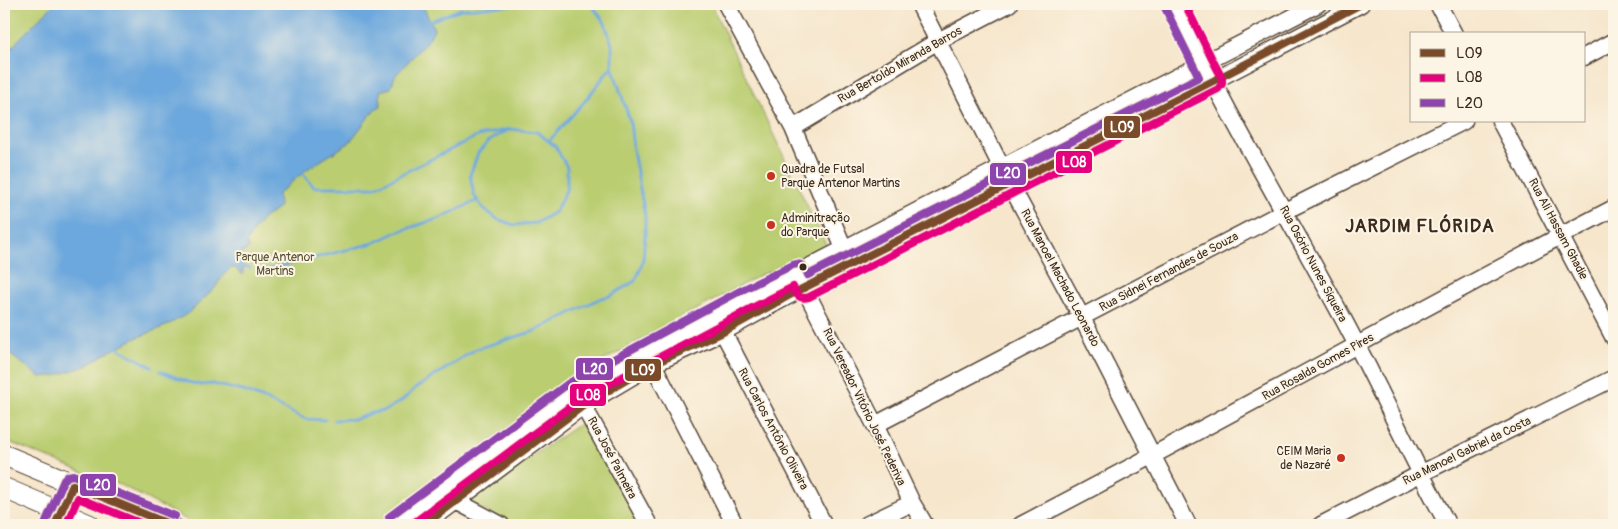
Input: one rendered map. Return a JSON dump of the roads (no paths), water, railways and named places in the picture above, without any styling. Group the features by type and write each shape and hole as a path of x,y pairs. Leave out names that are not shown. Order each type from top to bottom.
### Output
{"main road":[{"path":"4,455 172,525"},
{"path":"58,519 73,484"},
{"path":"4,488 58,519 86,524 96,494"}],"street":[{"path":"726,4 793,128 847,257"},
{"name":"Rua Manoel Machado Leonardo","path":"919,4 1010,184 1082,318 1188,525"},
{"name":"Rua Bertoldo Miranda Barros","path":"793,128 938,41 1008,4"},
{"name":"Rua Osório Nunes Siqueira","path":"1174,4 1203,64 1357,345 1420,474 1448,525"},
{"path":"579,399 723,332 801,281 847,257 1002,168 1318,4"},
{"path":"847,257 1010,184 1361,4"},
{"path":"1438,4 1453,32"},
{"path":"1586,56 1614,41"},
{"name":"Rua Sidnei Fernandes de Souza","path":"875,425 1285,211 1462,122"},
{"name":"Rua Ali Hassam Ghadie","path":"1501,122 1614,338"},
{"name":"Rua Rosalda Gomes Pires","path":"1021,525 1153,457 1357,345 1614,208"},
{"path":"395,525 451,495 579,399 745,300 801,281"},
{"name":"Rua Vereador Vitório José Pederiva","path":"801,281 875,425 912,503 925,525"},
{"name":"Rua Carlos Antônio Oliveira","path":"723,332 824,525"},
{"path":"654,364 736,525"},
{"name":"Rua Manoel Gabriel da Costa","path":"1321,525 1614,378"},
{"name":"Rua José Palmeira","path":"579,399 649,525"},
{"path":"424,525 451,495"},
{"path":"451,495 500,525"},
{"path":"866,525 912,503"}],"water":[{"path":"54,4 422,4 434,29 430,37 395,76 391,88 380,91 381,106 375,109 349,143 306,170 278,194 279,207 259,223 246,245 248,245 249,249 243,252 238,259 243,266 243,275 235,268 231,268 215,288 189,313 166,326 134,339 103,355 87,366 54,376 40,377 4,350 4,57"}],"waterway":[{"path":"430,21 461,9 529,4"},
{"path":"549,141 585,101 612,66 612,45 605,23 594,8 587,4"},
{"path":"334,420 356,419 384,411 476,349 535,331 601,298 610,296 635,281 643,260 645,216 633,150 630,121 612,66"},
{"path":"302,173 314,187 375,187 478,136 510,129 537,132 555,146 567,167 567,188 555,212 536,223 514,225 497,219 482,207 474,195 470,175 478,153 490,140 510,129"},
{"path":"257,269 266,270 374,243 397,232 440,218 478,200"},
{"path":"243,266 250,268"},
{"path":"118,348 152,367"},
{"path":"160,371 188,382 201,385 213,384 243,391 305,419 325,420"}],"place":[{"name":"Quadra de Futsal Parque Antenor Martins","path":"771,176"},
{"name":"Adminitração do Parque","path":"771,225"},
{"name":"CEIM Maria de Nazaré","path":"1341,458"}],"district":[{"name":"JARDIM FLÓRIDA","path":"1420,226"}],"park label":[{"name":"Parque Antenor Martins","path":"275,264"}]}
